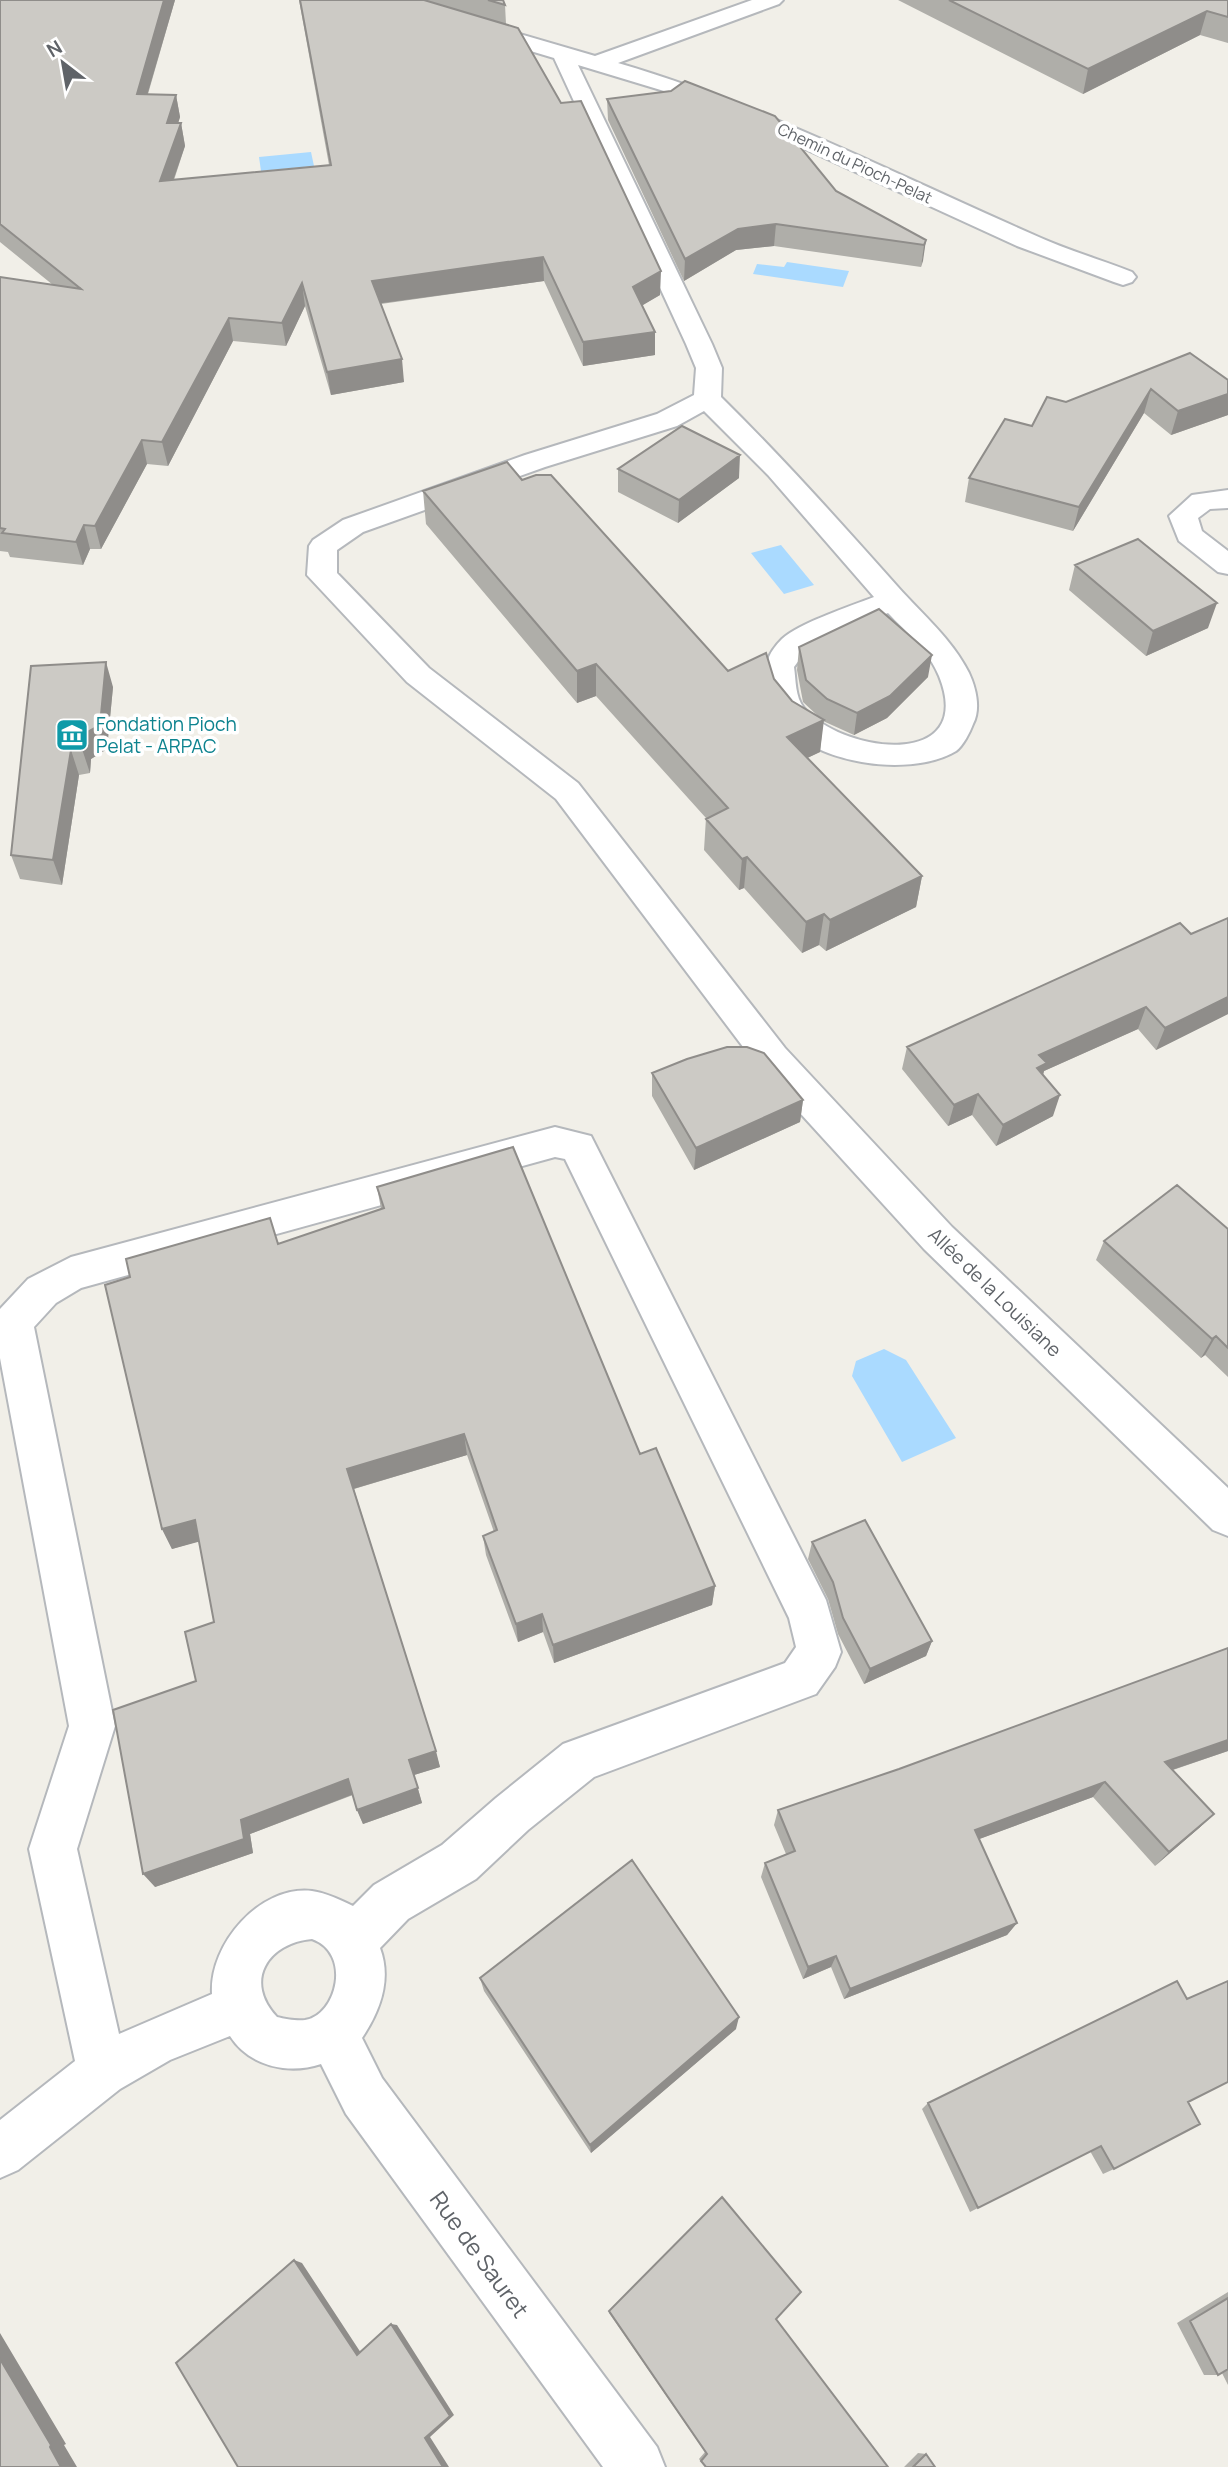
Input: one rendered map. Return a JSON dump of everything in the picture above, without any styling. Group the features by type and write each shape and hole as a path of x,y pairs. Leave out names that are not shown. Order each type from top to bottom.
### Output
{"street":[{"name":"Chemin du Pioch-Pelat","path":"381,0 673,86 754,117 1026,241 1123,277"},
{"path":"597,63 772,0"},
{"path":"563,53 569,72 704,356 709,368 708,399 778,469 935,644 954,674 962,699 959,722 947,742 911,755 873,753 834,743 802,726 785,704 779,666 794,645 828,627 893,600"},
{"name":"Allée de la Louisiane","path":"708,399 667,420 535,461 353,526 323,546 321,575 418,675 567,791 772,1058 938,1238 1228,1516"},
{"path":"1228,499 1202,501 1183,516 1189,535 1228,565"},
{"path":"102,2071 53,1849 92,1726 13,1322 42,1291 71,1275 555,1142 578,1147 810,1615 819,1652 800,1679 579,1760 512,1814 459,1862 391,1902 352,1941"},
{"path":"312,1915 336,1923 352,1941 363,1973 355,2007 333,2034 297,2048 262,2038 240,2007 237,1980 245,1953 263,1932 286,1918 312,1915"},
{"path":"0,2152 102,2071 153,2042 240,2007"},
{"name":"Rue de Sauret","path":"333,2034 364,2096 638,2467"}],"water":[{"path":"311,152 314,166 261,171 259,157"},
{"path":"787,262 849,271 843,287 753,274 757,264 784,267"},
{"path":"781,545 814,585 784,594 751,553"},
{"path":"884,1349 906,1360 956,1438 902,1462 852,1376 856,1361"}],"building":[{"path":"0,0 164,0 137,94 176,95 167,123 181,123 160,181 331,165 300,0 424,0 518,28 561,103 581,101 661,271 633,287 655,332 583,342 543,257 372,281 402,359 327,372 302,283 282,323 229,318 162,442 142,440 95,526 84,525 76,542 2,533 5,529 0,528 0,277 81,289 0,224"},
{"path":"488,0 503,0 505,5"},
{"path":"949,0 1228,0 1228,17 1207,11 1088,69"},
{"path":"685,81 775,116 836,191 926,240 924,245 776,224 738,229 685,259 607,99 671,91"},
{"path":"1190,353 1228,380 1228,394 1178,411 1151,389 1079,507 969,478 1005,419 1032,426 1047,397 1066,402"},
{"path":"682,426 740,455 679,500 618,469"},
{"path":"507,462 522,480 536,475 551,475 728,671 766,653 774,679 792,701 824,720 787,737 922,876 830,920 824,914 806,922 747,857 742,859 706,819 728,808 596,664 577,671 423,491"},
{"path":"1138,539 1217,603 1153,631 1075,565"},
{"path":"879,609 932,655 890,696 857,713 827,699 806,680 799,647"},
{"path":"106,662 100,725 84,734 82,749 71,750 53,860 11,855 31,666"},
{"path":"1228,918 1228,997 1165,1028 1146,1007 1039,1055 1047,1063 1037,1068 1060,1095 1003,1125 978,1094 954,1105 907,1047 1180,923 1191,934"},
{"path":"727,1047 747,1047 764,1053 803,1100 696,1148 652,1073"},
{"path":"513,1147 640,1454 656,1448 715,1586 553,1645 542,1614 516,1624 483,1536 497,1530 464,1434 347,1469 436,1751 409,1760 418,1788 357,1810 348,1779 241,1820 244,1839 143,1874 113,1710 196,1681 185,1632 214,1622 195,1520 162,1529 105,1285 130,1277 126,1259 270,1218 278,1244 384,1208 377,1187"},
{"path":"1177,1185 1228,1229 1228,1348 1216,1336 1212,1339 1104,1241"},
{"path":"865,1520 932,1641 870,1669 843,1618 833,1582 812,1542"},
{"path":"1228,1648 1228,1740 1165,1762 1214,1814 1169,1852 1105,1782 975,1830 1017,1923 850,1989 836,1956 808,1967 765,1863 795,1851 778,1810 899,1769"},
{"path":"632,1860 739,2017 590,2145 480,1978"},
{"path":"1177,1981 1187,1999 1228,1981 1228,2082 1188,2102 1200,2124 1114,2169 1101,2146 978,2208 928,2103"},
{"path":"722,2197 801,2292 776,2319 888,2467 706,2467 701,2461 707,2454 609,2311"},
{"path":"294,2260 357,2355 391,2324 450,2416 425,2438 443,2467 238,2467 176,2363"},
{"path":"1228,2298 1228,2369 1218,2375 1190,2321"},
{"path":"0,2359 51,2445 61,2467 0,2467"},
{"path":"926,2454 935,2467 913,2467"}],"place":[{"name":"Fondation Pioch Pelat - ARPAC","path":"72,735"}]}
